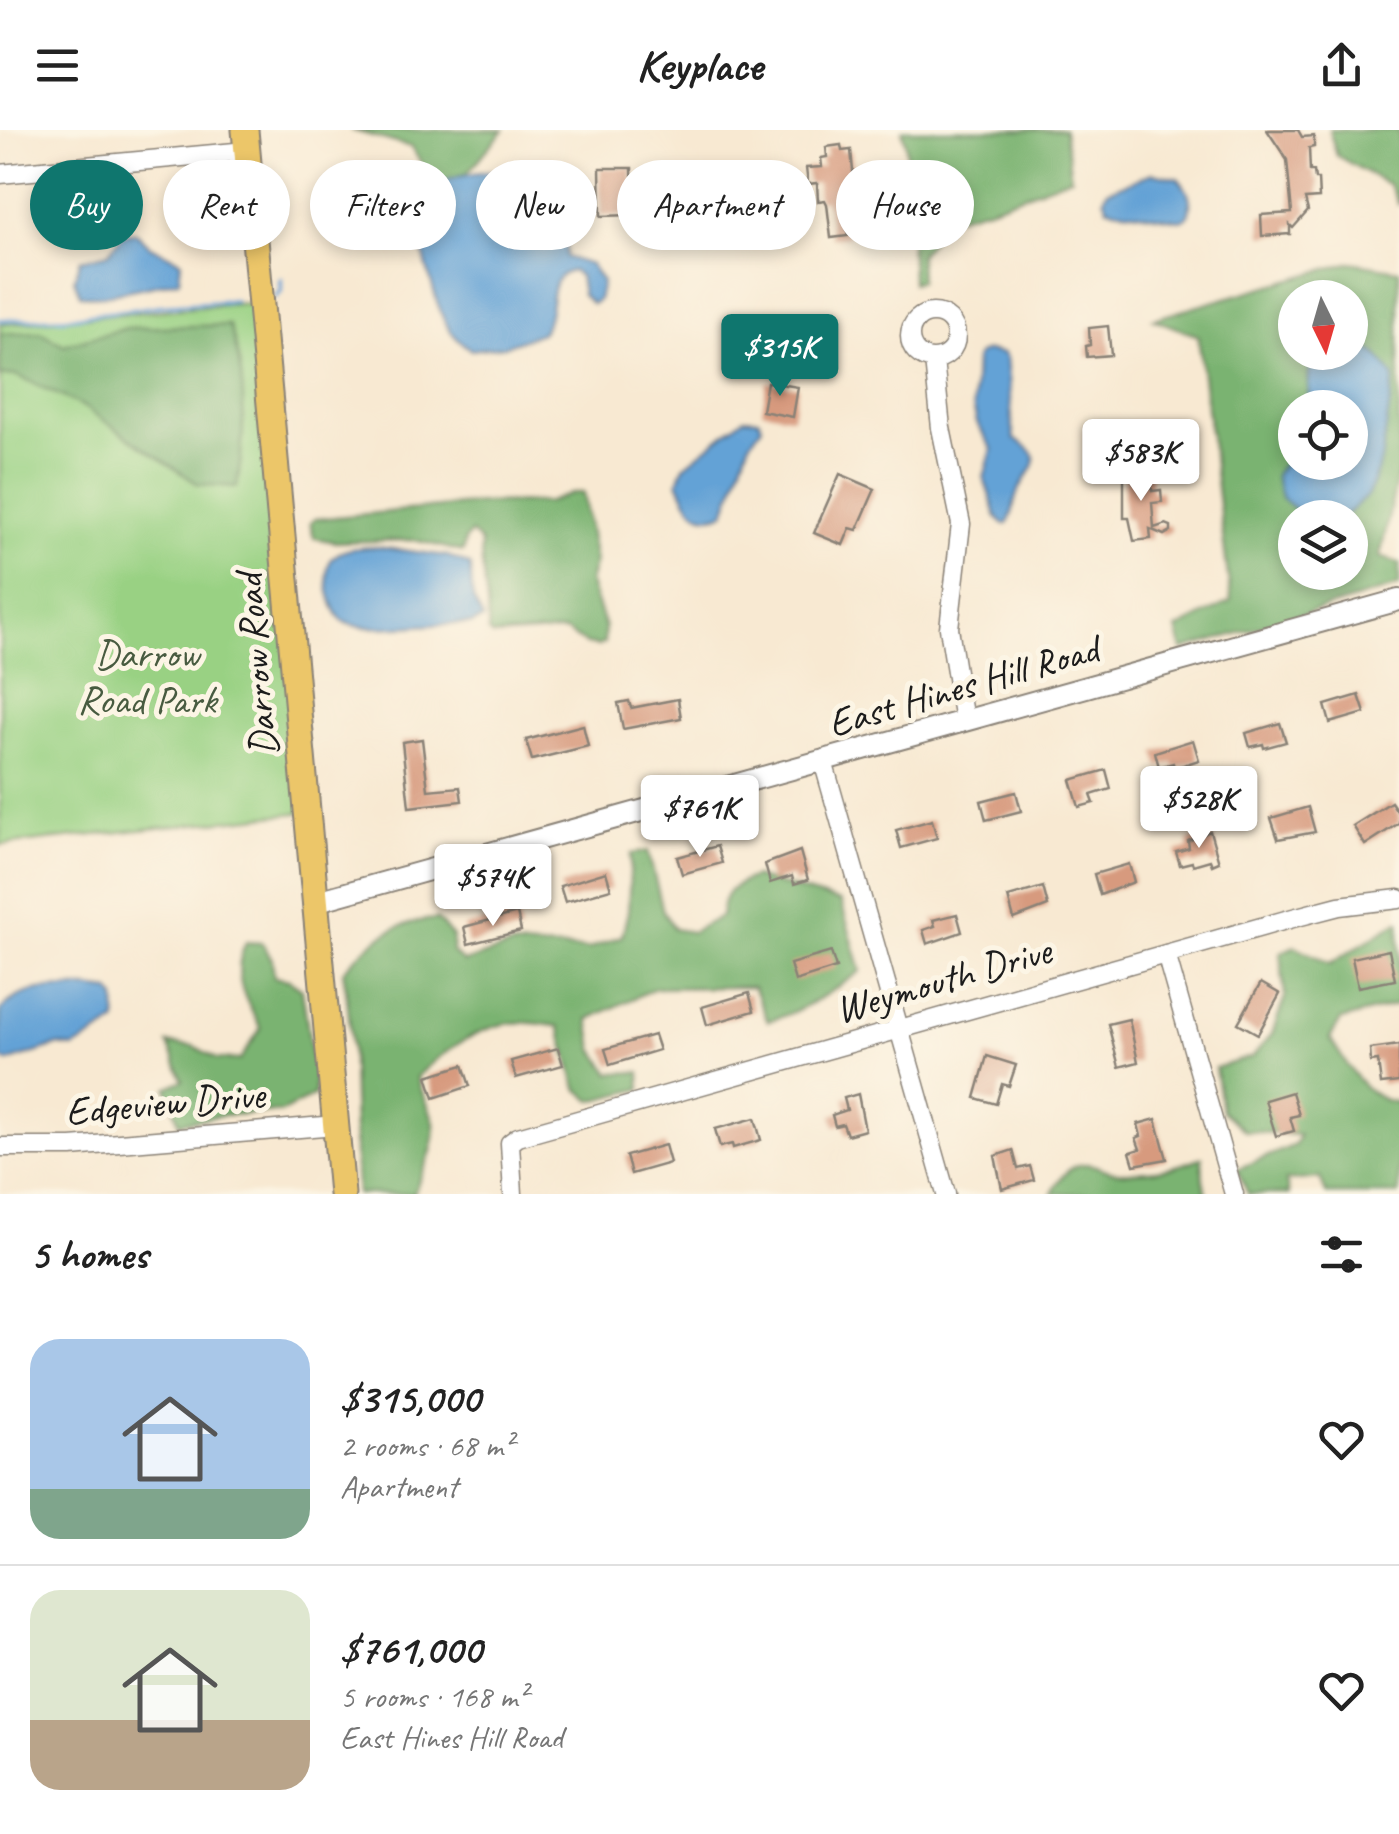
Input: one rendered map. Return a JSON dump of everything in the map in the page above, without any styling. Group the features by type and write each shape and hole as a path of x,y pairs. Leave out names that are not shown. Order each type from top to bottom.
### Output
{"main road":[{"name":"Darrow Road","path":"246,140 342,1194"}],"street":[{"path":"0,174 246,140"},
{"path":"934,360 941,428 961,524 949,628 964,721"},
{"name":"East Hines Hill Road","path":"314,902 1399,600"},
{"path":"823,761 946,1194"},
{"name":"Weymouth Drive","path":"513,1194 510,1143 518,1136 1339,906 1399,900"},
{"path":"1166,954 1234,1194"},
{"name":"Edgeview Drive","path":"0,1147 71,1147 336,1125"}],"green space":[{"path":"351,130 504,130 467,173 456,178 456,160 419,160 411,147"},
{"path":"902,130 1064,130 1071,177 974,212 974,160 907,160"},
{"path":"1329,130 1399,130 1399,205 1389,185 1337,156"},
{"path":"911,250 923,250 919,255 920,281 912,283"},
{"path":"1351,262 1399,270 1399,470 1380,557 1399,563 1399,586 1182,650 1177,629 1231,601 1198,336 1153,319 1278,283 1278,370 1368,370 1368,280 1288,280"},
{"name":"Darrow Road Park","path":"260,302 307,812 0,845 0,324"},
{"path":"229,325 239,364 243,405 237,487 198,484 81,405 16,375 0,376 0,334 40,332 64,345 127,328"},
{"path":"583,493 595,562 589,581 605,627 604,643 598,646 586,644 565,631 493,636 488,632 481,543 471,533 463,552 414,540 335,542 314,538 310,523 315,519 481,503 549,502"},
{"path":"648,851 663,911 674,929 692,932 721,916 730,891 754,877 841,902 861,971 805,1006 768,1021 753,987 655,988 589,1019 594,1049 610,1073 640,1072 641,1089 592,1101 577,1088 559,1026 518,1023 486,1029 436,1059 417,1077 435,1132 414,1194 357,1194 350,1027 343,971 385,934 408,924 437,919 453,937 452,952 464,962 512,946 589,949 622,936 628,911 631,854"},
{"path":"1399,921 1399,1004 1341,1020 1330,1038 1368,1089 1388,1101 1399,1102 1399,1194 1326,1194 1320,1178 1286,1181 1289,1194 1248,1194 1237,1169 1295,1145 1299,1135 1245,1131 1222,1111 1215,1068 1252,1057 1272,1034 1285,997 1280,953 1295,946 1330,964"},
{"path":"246,942 262,943 272,959 274,977 289,980 302,989 315,1095 282,1112 224,1115 179,1123 167,1088 183,1080 168,1044 194,1046 217,1059 240,1060 261,1028 239,976"},
{"path":"1202,1157 1207,1194 1052,1194 1064,1174 1080,1165 1090,1164 1112,1172 1138,1172"}],"water":[{"path":"476,173 476,250 566,250 566,257 591,265 602,282 598,300 592,304 582,295 579,276 572,271 557,279 541,333 504,346 471,350 453,334 439,309 423,250 456,250 456,178"},
{"path":"1152,173 1178,178 1182,183 1190,201 1187,218 1108,208 1104,198 1107,191"},
{"path":"143,239 181,261 179,280 101,296 80,295 74,279 80,260 143,250"},
{"path":"1368,348 1394,378 1381,461 1362,500 1281,497 1275,475 1278,471 1278,480 1368,480 1368,390 1308,390 1309,373 1368,370"},
{"path":"987,351 1006,358 1014,439 1035,457 1007,524 997,518 984,478 992,449 977,423 973,405 975,360"},
{"path":"744,418 759,419 762,426 749,444 725,512 700,514 689,504 678,481 684,466"},
{"path":"376,547 448,556 470,565 473,600 483,619 472,624 388,627 346,623 332,603 329,565 341,552"},
{"path":"88,988 111,991 116,998 117,1022 74,1048 59,1045 7,1062 0,1058 0,1011 9,1003 29,992"}],"building":[{"path":"1267,130 1298,130 1302,137 1314,136 1314,147 1309,148 1310,171 1318,179 1319,198 1305,199 1308,211 1293,228 1290,225 1290,234 1262,236 1261,215 1292,213 1287,160"},
{"path":"841,145 842,151 851,150 852,160 836,160 836,237 831,238 827,204 825,200 818,201 816,183 816,167 822,167 821,158 827,157 826,147"},
{"path":"600,168 617,168 617,216 601,216"},
{"path":"1108,326 1111,355 1087,357 1089,328"},
{"path":"767,382 798,387 793,417 762,411"},
{"path":"1150,468 1152,491 1161,490 1162,502 1152,503 1154,528 1166,524 1171,531 1164,535 1150,529 1151,539 1134,541 1129,518 1124,518 1124,470"},
{"path":"840,474 875,489 857,530 850,528 843,545 814,533"},
{"path":"1359,695 1365,713 1330,723 1325,705"},
{"path":"678,699 681,718 623,729 618,703 629,701 631,708"},
{"path":"1280,723 1286,742 1250,747 1246,733"},
{"path":"583,725 588,746 532,760 526,740"},
{"path":"422,739 428,790 460,787 462,801 409,807 402,742"},
{"path":"1193,740 1199,760 1174,768 1173,763 1159,767 1155,752"},
{"path":"1106,770 1111,789 1091,795 1094,803 1079,807 1071,780"},
{"path":"1016,792 1021,811 986,820 981,801"},
{"path":"1391,802 1399,814 1399,823 1365,845 1353,826"},
{"path":"1308,807 1315,832 1278,839 1271,818"},
{"path":"932,820 937,838 901,848 896,830"},
{"path":"1210,831 1219,862 1180,865 1176,852 1189,848 1188,841"},
{"path":"717,846 722,863 682,874 677,857"},
{"path":"800,851 808,880 794,884 792,876 770,883 765,864"},
{"path":"1129,864 1134,882 1100,895 1094,874"},
{"path":"606,872 611,889 565,902 560,886"},
{"path":"1043,887 1048,906 1014,919 1008,897"},
{"path":"517,913 521,931 468,944 464,927"},
{"path":"957,914 962,932 927,944 923,930 935,926 933,920"},
{"path":"1389,950 1395,980 1358,987 1352,958"},
{"path":"831,952 836,968 795,981 790,964"},
{"path":"1261,983 1280,994 1258,1034 1238,1023"},
{"path":"749,993 754,1011 707,1025 702,1007"},
{"path":"1129,1019 1138,1062 1119,1067 1108,1024"},
{"path":"654,1035 659,1050 610,1065 605,1049"},
{"path":"1399,1045 1399,1082 1381,1084 1378,1061 1371,1062 1370,1049"},
{"path":"558,1048 563,1065 516,1078 511,1061"},
{"path":"987,1056 1016,1065 1009,1086 1002,1084 996,1104 975,1098"},
{"path":"463,1065 470,1086 434,1098 427,1076"},
{"path":"1292,1092 1299,1115 1290,1117 1294,1131 1276,1136 1265,1100"},
{"path":"858,1094 865,1130 847,1135 843,1124 835,1126 832,1115 847,1110 844,1098"},
{"path":"755,1118 761,1140 733,1148 732,1144 720,1147 715,1129"},
{"path":"1156,1119 1167,1159 1134,1165 1130,1152 1140,1149 1136,1138 1141,1136 1138,1124"},
{"path":"665,1145 670,1163 631,1174 626,1156"},
{"path":"1013,1150 1018,1169 1030,1166 1034,1180 1002,1189 995,1156"}],"waterway":[{"path":"275,297 281,291 281,279"},
{"path":"0,320 65,318 235,301"}]}
